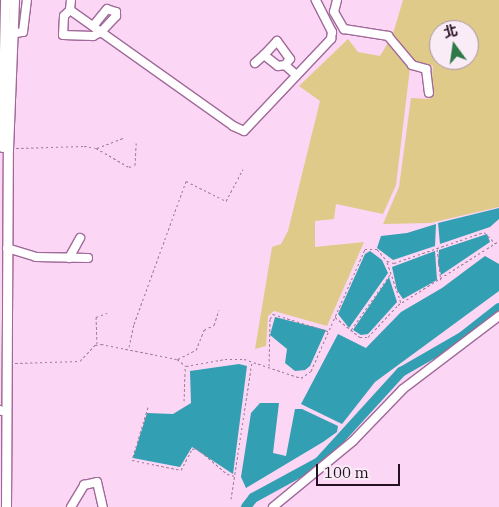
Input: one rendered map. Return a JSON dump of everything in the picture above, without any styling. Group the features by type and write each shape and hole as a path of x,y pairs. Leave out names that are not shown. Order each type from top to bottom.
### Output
{"main road":[{"path":"5,0 4,35 8,149 6,507"},
{"path":"1,507 1,59 4,35 14,0"}],"lane":[{"path":"4,35 23,32 27,0"},
{"path":"71,0 70,10 64,16 63,35 93,36 101,32 116,16 111,8 92,26"},
{"path":"70,10 233,126 244,130 331,39 332,32 316,0"},
{"path":"337,0 334,12 344,28 388,36 412,65 426,69 429,93"},
{"path":"255,63 276,41 290,59 284,65 278,66 264,55"},
{"path":"284,65 296,75"},
{"path":"69,258 80,238"},
{"path":"7,248 36,257 88,258"},
{"path":"273,507 353,442 403,389 499,316"},
{"path":"71,507 84,485 97,482 103,507"}],"path":[{"path":"8,149 96,148 125,137"},
{"path":"96,148 129,167 135,166 136,143"},
{"path":"129,348 134,324 186,181 226,201 243,169"},
{"path":"387,261 394,263 484,232 495,243"},
{"path":"335,317 360,337 368,337 401,304 499,241"},
{"path":"6,363 80,361 97,345 129,348 177,359 186,366 225,359 252,361 301,378 311,372 366,249 376,250 387,261 401,304"},
{"path":"437,249 441,280"},
{"path":"351,330 391,273"},
{"path":"177,359 196,350 204,330 214,325 219,310"},
{"path":"97,345 96,317 107,313"},
{"path":"269,366 270,319 273,314 329,331"},
{"path":"231,499 252,361"},
{"path":"184,401 186,366"},
{"path":"148,407 132,460 181,470 192,449 197,448 227,474 235,476"}],"shaded area":[{"path":"403,0 499,0 499,207 430,223 383,224 399,187 411,98 430,99 433,70 479,70 479,20 429,20 429,65 411,62 392,37"},
{"path":"348,39 358,52 380,56 389,41 410,68 396,185 383,214 336,204 334,219 315,221 315,247 364,242 327,326 274,311 268,316 266,346 255,349 272,247 281,244 288,231 320,101 299,86"}],"water":[{"path":"499,208 499,219 490,227 440,244 438,223"},
{"path":"436,224 435,246 393,260 377,248 381,236 407,233"},
{"path":"487,234 490,242 441,275 438,263 439,250"},
{"path":"370,251 382,260 388,273 349,328 338,314 365,254"},
{"path":"435,251 437,280 403,299 397,290 392,267"},
{"path":"485,256 499,264 499,291 375,382 342,424 301,404 338,334 366,348 401,312 442,288"},
{"path":"389,277 397,302 368,334 361,335 353,330"},
{"path":"275,317 326,330 310,366 305,370 295,371 285,363 287,349 270,335"},
{"path":"239,364 247,366 233,474 192,447 180,467 133,458 147,413 173,414 191,403 190,371"},
{"path":"260,403 279,403 273,453 286,456 295,409 302,409 338,426 337,432 323,442 246,488 241,477 251,413"}],"waterway":[{"path":"246,507 253,498 319,462 401,372 462,337 499,308"}]}
